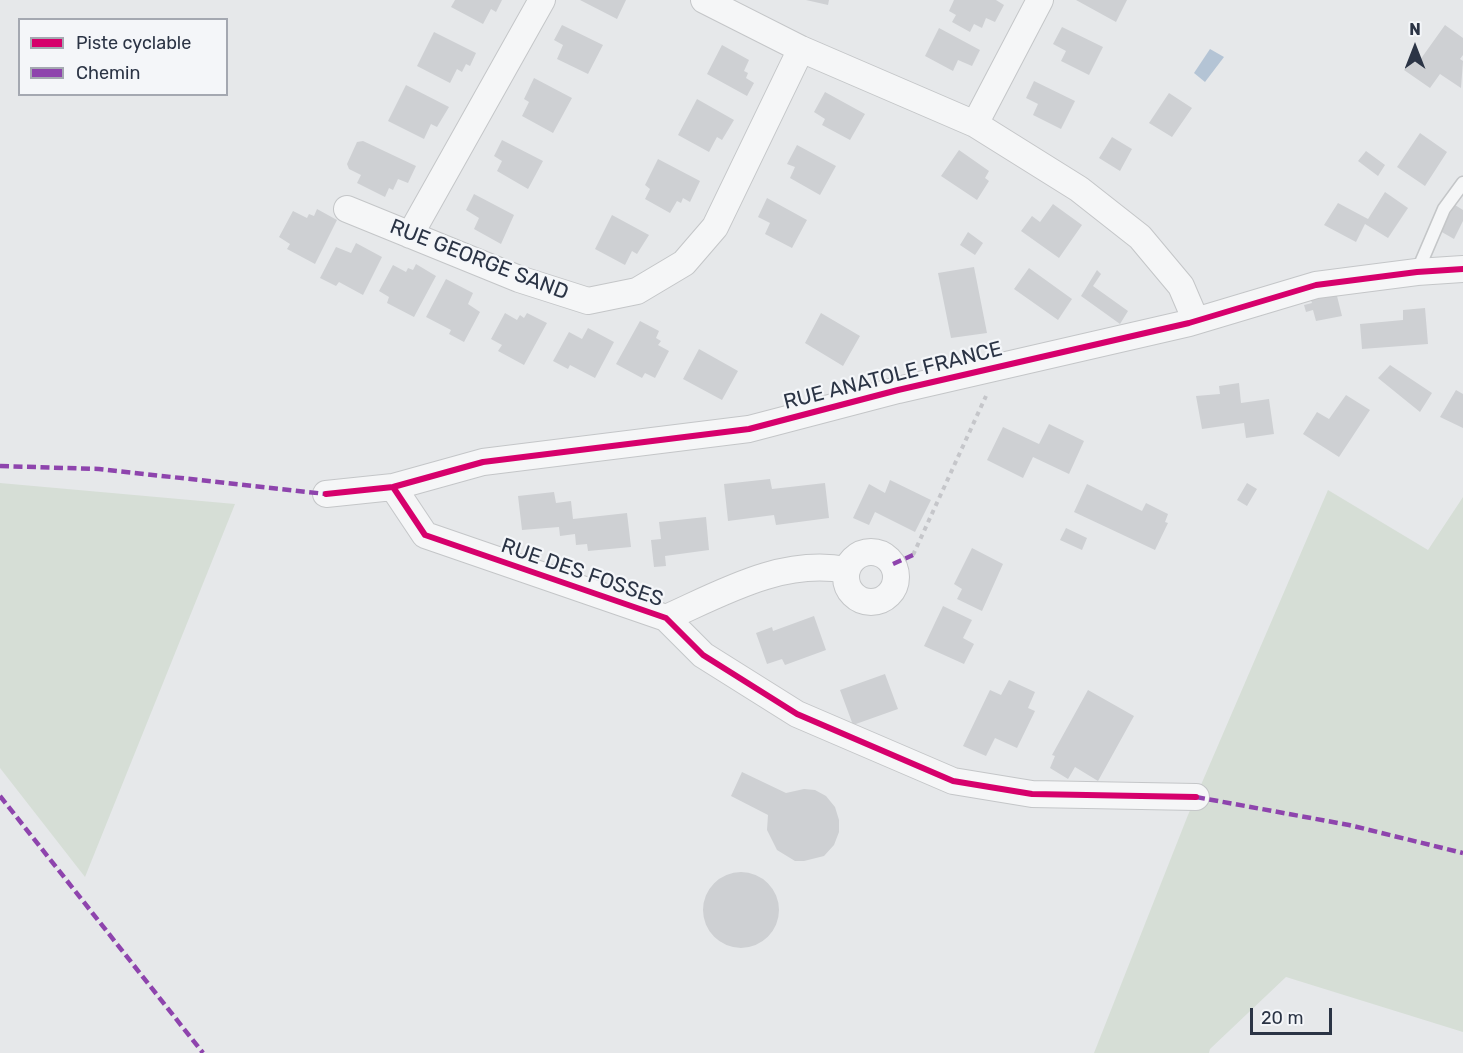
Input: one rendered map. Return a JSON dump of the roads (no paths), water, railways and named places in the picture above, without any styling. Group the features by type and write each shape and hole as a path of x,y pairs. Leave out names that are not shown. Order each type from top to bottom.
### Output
{"street":[{"path":"410,235 542,0"},
{"path":"704,0 742,10 801,49 975,124 1079,189 1140,237 1181,286 1196,321"},
{"path":"975,124 1040,0"},
{"name":"RUE GEORGE SAND","path":"347,208 519,279 588,301 637,291 684,263 715,227 801,49"},
{"name":"RUE ANATOLE FRANCE","path":"326,494 393,487 483,462 749,429 898,390 1196,321 1316,285 1417,272 1463,269"},
{"name":"RUE DES FOSSES","path":"393,487 425,535 666,618 703,655 797,714 953,781 1032,794 1196,797"},
{"path":"666,618 757,578 821,566 846,570"}],"lane":[{"path":"1417,272 1444,209 1463,183"}],"water":[{"path":"1210,49 1224,57 1205,82 1194,73"}]}
